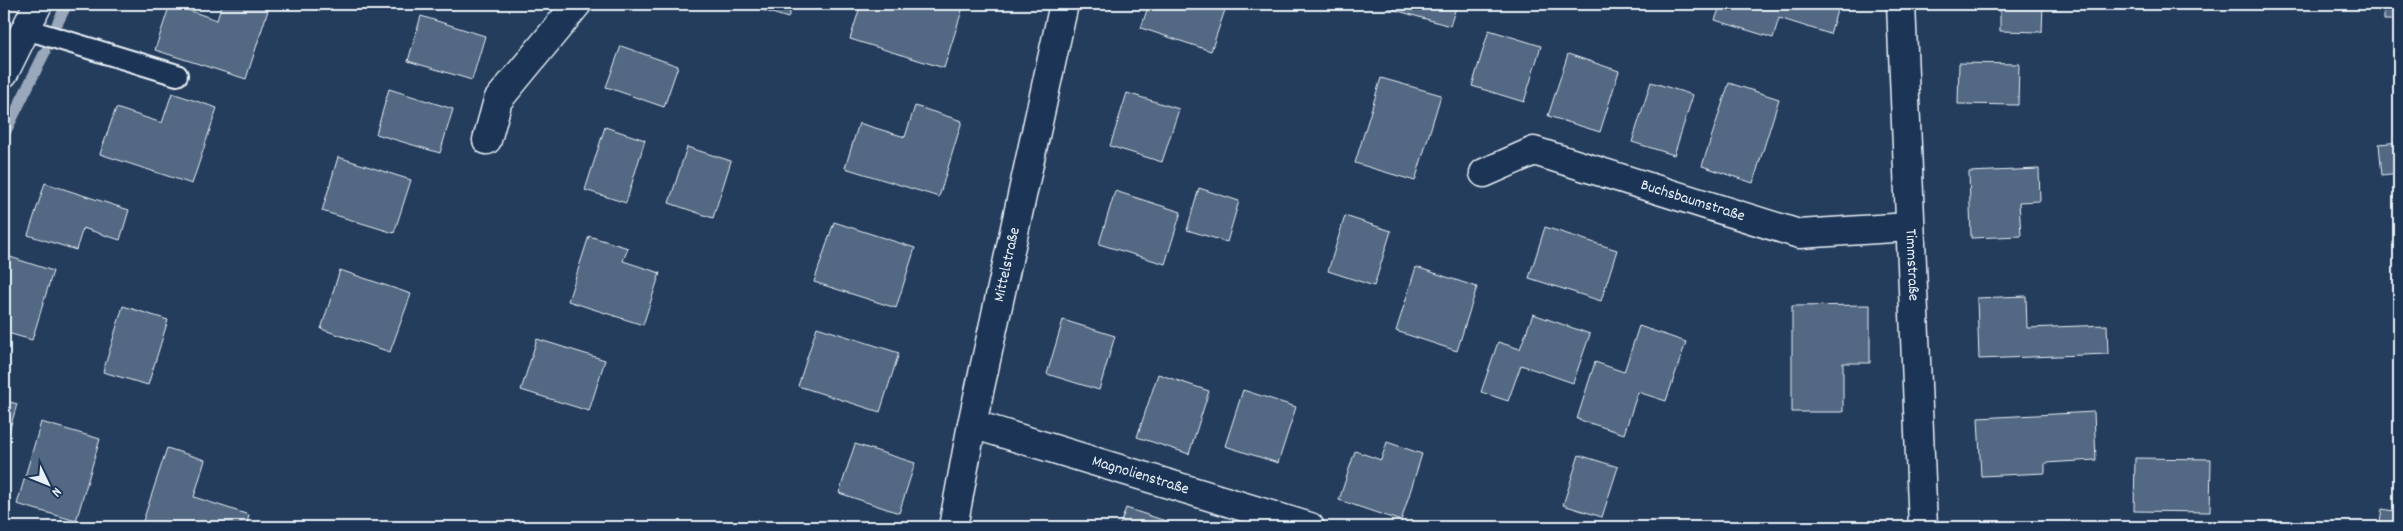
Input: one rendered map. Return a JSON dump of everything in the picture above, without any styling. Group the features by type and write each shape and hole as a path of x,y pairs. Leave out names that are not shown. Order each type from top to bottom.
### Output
{"street":[{"path":"4,73 38,4"},
{"path":"487,140 498,100 577,4"},
{"name":"Mittelstraße","path":"952,527 972,424 1064,4"},
{"name":"Timmstraße","path":"1901,4 1923,527"},
{"name":"Buchsbaumstraße","path":"1484,173 1534,151 1799,234 1909,227"},
{"name":"Magnolienstraße","path":"972,424 1310,527"}],"lane":[{"path":"26,29 177,75"}],"building":[{"path":"170,4 217,20 222,4 270,4 246,79 155,50"},
{"path":"743,4 793,4 788,18"},
{"path":"861,4 897,4 911,8 912,4 964,4 944,68 850,39"},
{"path":"1149,4 1227,4 1211,51 1141,28"},
{"path":"1389,4 1457,4 1450,26 1388,8"},
{"path":"1721,4 1839,4 1830,34 1779,18 1773,38 1715,20"},
{"path":"2000,4 2043,4 2042,32 2000,31"},
{"path":"2384,4 2399,4 2399,20 2384,20"},
{"path":"421,16 485,36 472,80 408,61"},
{"path":"1489,30 1541,46 1524,102 1472,86"},
{"path":"621,46 678,66 664,107 606,87"},
{"path":"1568,54 1619,71 1600,132 1548,116"},
{"path":"1959,63 2019,64 2018,105 1958,104"},
{"path":"1381,78 1441,95 1415,181 1355,163"},
{"path":"1651,82 1693,95 1674,155 1632,142"},
{"path":"1729,83 1779,99 1753,183 1702,166"},
{"path":"389,89 453,109 440,153 376,134"},
{"path":"172,93 217,108 192,184 100,154 116,108 162,123"},
{"path":"1127,93 1179,109 1162,162 1110,146"},
{"path":"915,106 962,121 939,197 845,168 859,123 905,137"},
{"path":"605,127 645,140 626,203 585,190"},
{"path":"2399,142 2399,173 2382,175 2379,144"},
{"path":"687,147 731,161 713,218 669,203"},
{"path":"338,157 411,180 394,233 322,211"},
{"path":"2039,169 2040,201 2019,202 2021,236 1971,238 1969,172"},
{"path":"45,183 129,210 120,240 83,228 76,250 28,235"},
{"path":"1199,188 1239,201 1227,242 1187,230"},
{"path":"1115,191 1181,212 1165,264 1099,244"},
{"path":"1345,216 1391,231 1374,286 1328,271"},
{"path":"834,222 915,248 896,308 814,282"},
{"path":"1545,227 1617,250 1601,301 1529,278"},
{"path":"589,236 628,248 623,261 660,273 643,325 568,301"},
{"path":"4,255 53,271 32,340 4,332"},
{"path":"1416,267 1477,287 1457,351 1396,331"},
{"path":"340,270 411,294 390,352 321,329"},
{"path":"2026,296 2027,328 2107,325 2108,354 1979,359 1977,298"},
{"path":"1870,305 1870,363 1843,363 1843,412 1792,412 1792,306"},
{"path":"123,306 168,320 148,385 103,372"},
{"path":"1533,314 1590,334 1573,383 1521,365 1508,401 1481,392 1498,342 1520,349"},
{"path":"1063,320 1115,336 1099,390 1047,374"},
{"path":"1639,326 1686,342 1666,401 1638,392 1624,434 1577,419 1595,362 1624,372"},
{"path":"817,327 899,353 880,412 798,386"},
{"path":"537,339 605,360 589,411 521,390"},
{"path":"1158,374 1209,391 1189,454 1137,437"},
{"path":"1243,390 1296,407 1278,463 1225,446"},
{"path":"4,400 17,404 4,449"},
{"path":"2094,412 2096,460 2045,463 2045,473 1981,476 1978,418"},
{"path":"41,422 100,439 76,521 17,504"},
{"path":"1387,442 1422,454 1401,521 1339,500 1355,451 1381,460"},
{"path":"855,444 915,463 899,513 839,493"},
{"path":"167,448 205,460 194,497 249,515 246,527 141,527"},
{"path":"1579,455 1618,467 1602,517 1563,505"},
{"path":"2135,458 2211,459 2210,512 2134,511"},
{"path":"1126,508 1184,527 1119,527"},
{"path":"2382,509 2399,512 2399,527 2379,527"}],"waterway":[{"path":"57,24 67,4"},
{"path":"4,135 45,52"}]}
